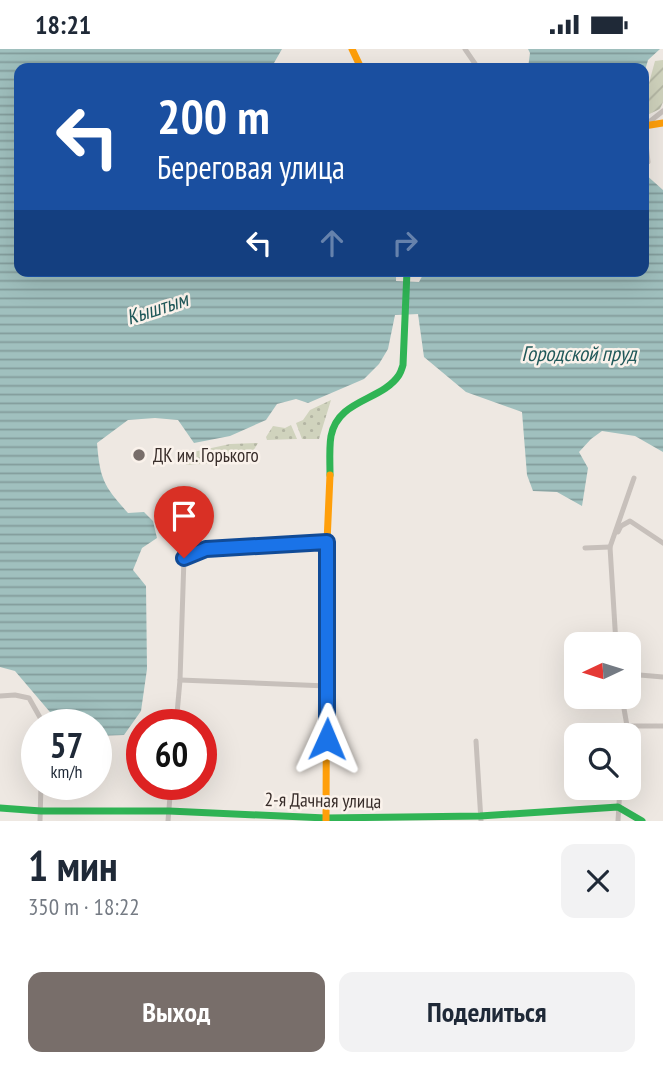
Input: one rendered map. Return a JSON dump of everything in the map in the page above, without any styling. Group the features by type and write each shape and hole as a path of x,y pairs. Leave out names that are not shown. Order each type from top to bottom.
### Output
{"street":[{"path":"649,122 663,111"},
{"path":"326,819 327,542 329,462 333,429 338,417 347,409 398,377 403,365 407,277"},
{"path":"615,632 610,547 634,478"},
{"path":"610,547 621,526 630,521 663,543"},
{"path":"177,709 184,558 206,549 327,542"},
{"path":"585,548 610,547"},
{"path":"641,675 663,677"},
{"path":"180,680 327,686"},
{"path":"0,696 29,698 35,709"},
{"path":"641,726 663,726"},
{"path":"476,741 481,818"},
{"path":"40,821 41,800"},
{"path":"169,821 170,800"},
{"path":"618,821 619,800"},
{"path":"618,807 642,821"},
{"name":"2-я Дачная улица","path":"0,808 41,811 169,811 326,819 481,818 618,807"}],"green space":[{"path":"663,60 663,102 660,109 649,114 649,83 655,61"},
{"path":"331,400 319,439 302,439 296,423 303,420 310,410"},
{"path":"291,425 297,439 267,440 266,437 273,426 285,428"},
{"path":"258,443 247,461 186,465 184,454 230,444"}],"water":[{"name":"Городской пруд","path":"0,49 282,49 274,63 14,63 14,277 396,277 396,281 419,282 422,277 649,277 649,177 663,190 663,452 635,436 602,431 579,452 588,468 582,506 557,492 533,491 527,475 522,412 466,392 424,357 418,314 395,315 388,349 379,364 364,379 308,403 296,399 277,404 266,420 230,436 194,443 178,420 155,418 128,420 97,443 100,466 108,489 128,513 144,512 153,521 157,538 142,548 133,570 146,586 147,669 141,709 126,709 124,735 112,735 112,709 47,709 15,671 0,667"},
{"path":"528,49 660,49 647,63 529,63"}],"traffic: fast":[{"path":"330,475 330,441 335,424 351,407 391,384 403,365 407,277"},
{"path":"0,808 41,811 169,811 326,818 480,816 618,807 642,821"}],"traffic: slow":[{"path":"352,49 359,63"},
{"path":"649,125 663,123"},
{"path":"326,821 327,542 330,475"}],"place":[{"name":"ДК им. Горького","path":"139,455"}],"route":[{"path":"184,558 206,549 327,542 327,739"}],"water label":[{"name":"Кыштым","path":"157,308"}]}
